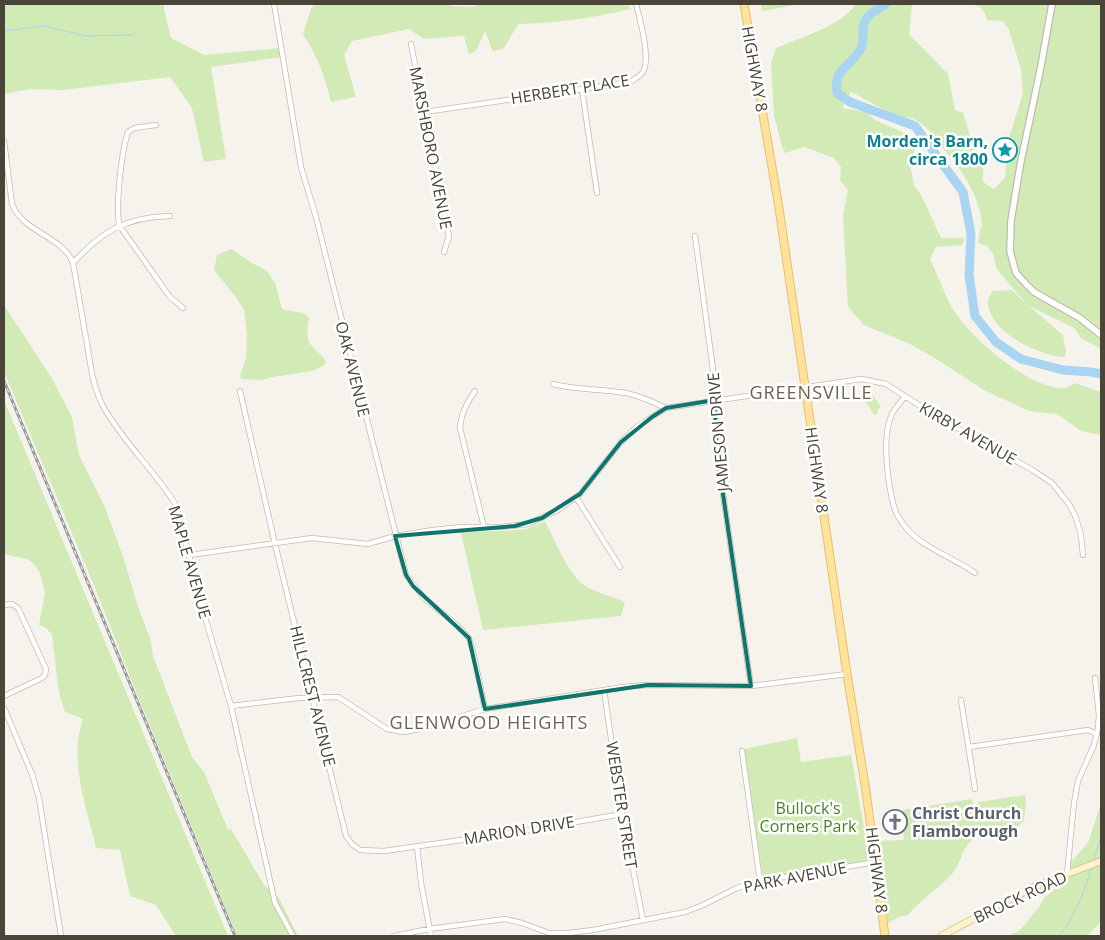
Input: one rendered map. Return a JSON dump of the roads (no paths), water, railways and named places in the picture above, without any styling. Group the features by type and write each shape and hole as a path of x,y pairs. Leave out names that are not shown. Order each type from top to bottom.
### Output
{"main road":[{"name":"HIGHWAY 8","path":"744,4 779,208 804,388 876,862 885,936"},
{"name":"BROCK ROAD","path":"941,936 1031,888 1101,861"}],"street":[{"name":"OAK AVENUE","path":"274,4 301,167 316,217 406,575 425,599 457,625 468,638 474,656 485,709"},
{"name":"HERBERT PLACE","path":"425,112 630,82 642,72 646,65 646,55 636,4"},
{"path":"1052,4 1020,166 1011,221 1010,251 1014,269 1026,285 1080,318 1101,335"},
{"name":"MARSHBORO AVENUE","path":"411,44 449,236 444,252"},
{"path":"582,89 597,193"},
{"path":"156,125 134,128 128,132 118,212 120,225 170,297 183,308"},
{"path":"4,141 12,204 15,212 34,230 70,254 73,264 100,237 120,225 140,219 170,216"},
{"name":"JAMESON DRIVE","path":"695,236 716,392 716,446 751,686"},
{"name":"MAPLE AVENUE","path":"73,264 96,389 113,421 166,489 176,505 205,617 231,706 275,903 293,936"},
{"name":"KIRBY AVENUE","path":"666,408 862,379 886,384 936,416 1052,483 1069,504 1076,518 1081,535 1083,555"},
{"path":"553,384 626,393 666,408"},
{"path":"476,390 460,418 460,428 484,527"},
{"name":"HILLCREST AVENUE","path":"240,391 346,836 360,850 373,852 417,846"},
{"path":"905,396 892,415 888,431 888,479 895,512 908,530 925,544 975,573"},
{"path":"190,555 312,538 368,544 395,536 434,530 528,524 558,510 576,497 593,480 621,442 638,426 666,408"},
{"path":"576,497 620,566"},
{"path":"4,605 12,604 18,608 46,669 45,675 42,678 4,696"},
{"path":"231,706 314,697 338,697 388,729 404,732 485,709 604,690 648,685 751,686 847,674"},
{"path":"1067,874 1078,781 1097,734 1099,714 1095,678"},
{"name":"WEBSTER STREET","path":"604,690 622,814 643,920"},
{"path":"962,700 976,789"},
{"path":"4,708 32,774 39,798 61,936"},
{"path":"4,727 10,724"},
{"path":"969,747 1088,730 1097,734"},
{"path":"742,751 760,881"},
{"name":"MARION DRIVE","path":"417,846 518,832 622,814"},
{"path":"417,846 421,883 431,936"},
{"name":"PARK AVENUE","path":"394,936 429,929 505,919 522,923 549,934 593,930 685,912 737,888 760,881 876,862"}],"waterway":[{"path":"886,4 871,13 865,21 861,48 840,72 837,93 850,102 915,126 963,192 971,234 969,275 975,316 996,342 1021,359 1063,370 1101,374"},
{"path":"4,31 45,26 86,36 133,35"},
{"path":"1094,860 1101,837"},
{"path":"1059,936 1078,904 1091,869"}],"railway":[{"path":"4,381 235,936"}],"place":[{"name":"Morden's Barn, circa 1800","path":"1005,150"},
{"name":"Christ Church Flamborough","path":"895,822"}],"district":[{"name":"GREENSVILLE","path":"811,393"},
{"name":"GLENWOOD HEIGHTS","path":"489,723"}],"park label":[{"name":"Bullock's Corners Park","path":"808,817"}]}
